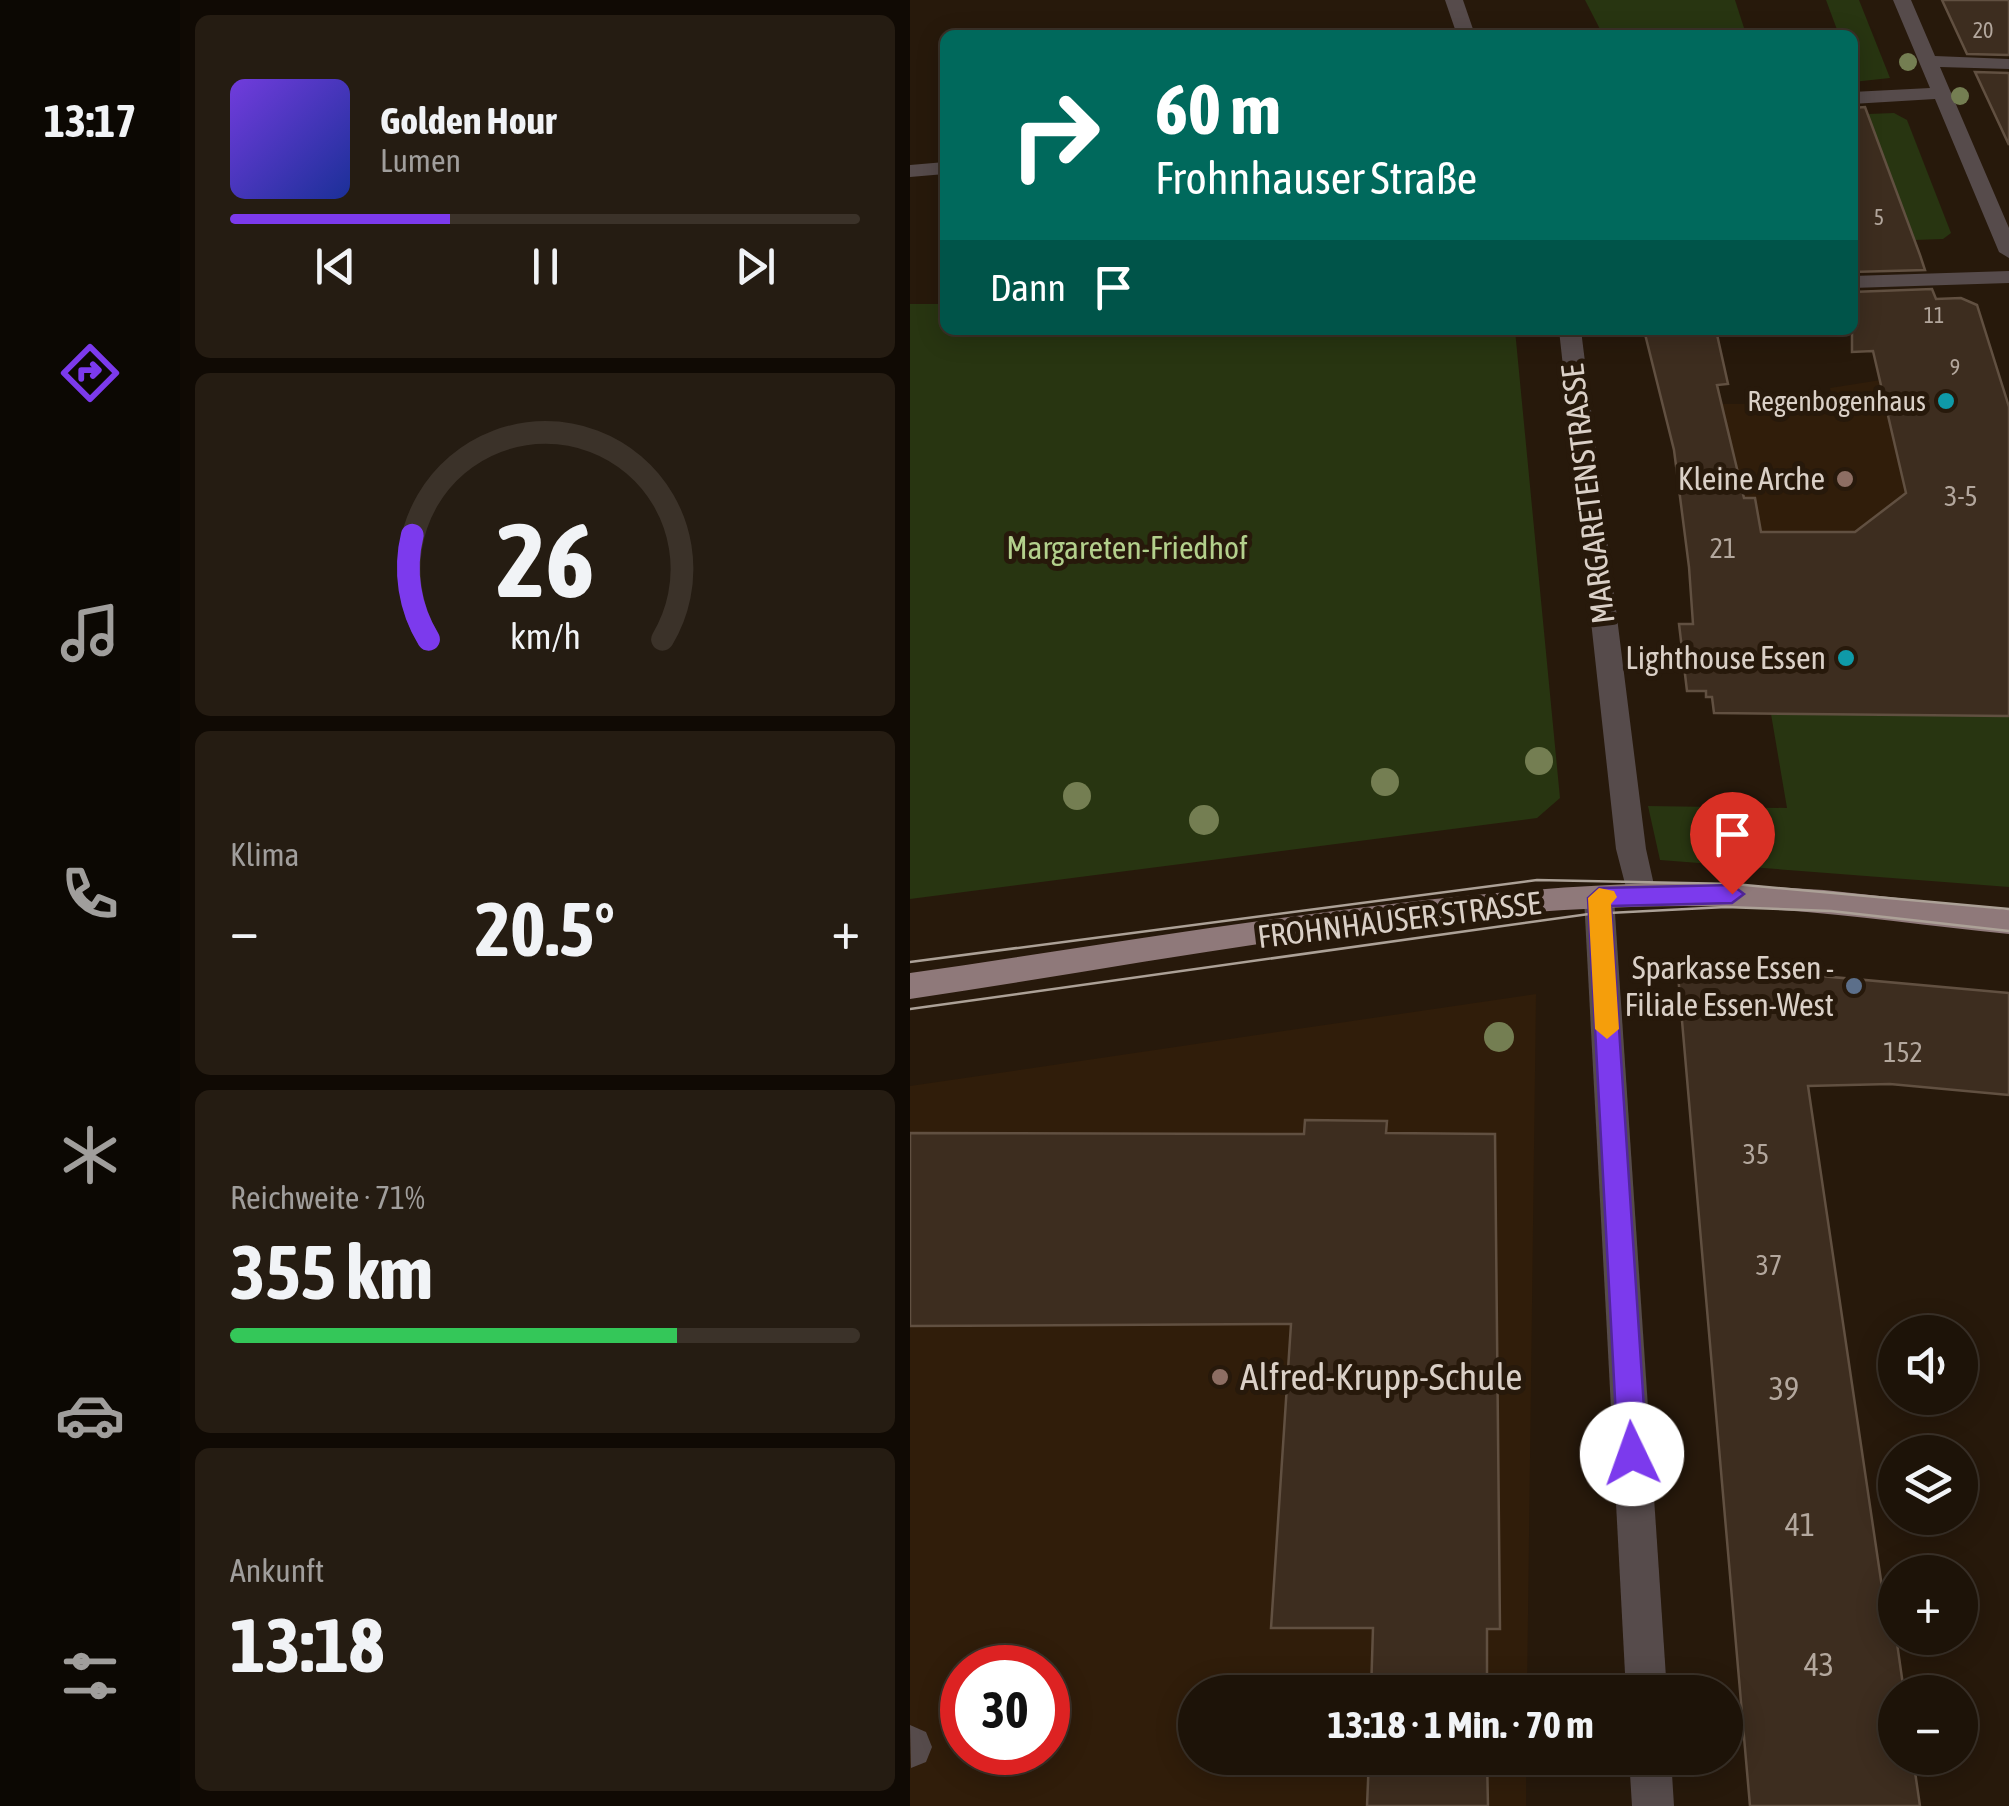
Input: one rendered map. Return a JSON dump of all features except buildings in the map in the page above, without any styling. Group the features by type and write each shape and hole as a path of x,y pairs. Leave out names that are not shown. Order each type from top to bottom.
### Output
{"main road":[{"name":"FROHNHAUSER STRASSE","path":"910,986 1479,908 1640,894 1732,894 2009,922"}],"street":[{"path":"1454,0 1464,30"},
{"path":"1902,0 2009,252"},
{"path":"1929,61 2009,64"},
{"path":"1858,98 1940,93"},
{"path":"910,171 940,168"},
{"path":"1858,282 2009,276"},
{"name":"MARGARETENSTRASSE","path":"1571,335 1630,850 1640,894"},
{"path":"1599,898 1645,1675"},
{"path":"1651,1775 1653,1806"}],"shaded area":[{"name":"Kleine Arche","path":"1900,377 2000,432 1891,595 1686,498 1700,404 1833,404 1830,388"},
{"name":"Alfred-Krupp-Schule","path":"1536,994 1527,1675 1178,1675 1178,1775 1526,1775 1526,1806 910,1806 910,1086"}],"green space":[{"path":"1585,0 1735,0 1745,30 1600,30"},
{"path":"1826,0 1859,0 1890,78 1858,81 1858,30 1837,30"},
{"path":"1894,113 1907,120 1951,233 1943,239 1914,240 1868,114"},
{"name":"Margareten-Friedhof","path":"910,304 940,304 940,335 1515,335 1560,798 1537,818 910,899"},
{"path":"1771,714 2009,716 2009,887 1660,860 1648,806 1787,808"}],"tram line":[{"path":"910,962 1537,880 1734,884 2009,909"},
{"path":"910,1009 1589,914 1726,907 1831,911 2009,931"}],"slow traffic":[{"path":"1606,897 1599,898 1607,1029"}],"place":[{"name":"Regenbogenhaus","path":"1946,401"},
{"name":"Kleine Arche","path":"1845,479"},
{"name":"Lighthouse Essen","path":"1846,658"},
{"name":"Sparkasse Essen - Filiale Essen-West","path":"1854,986"},
{"name":"Alfred-Krupp-Schule","path":"1220,1377"}],"route":[{"path":"1632,1454 1599,898 1732,894"}]}
